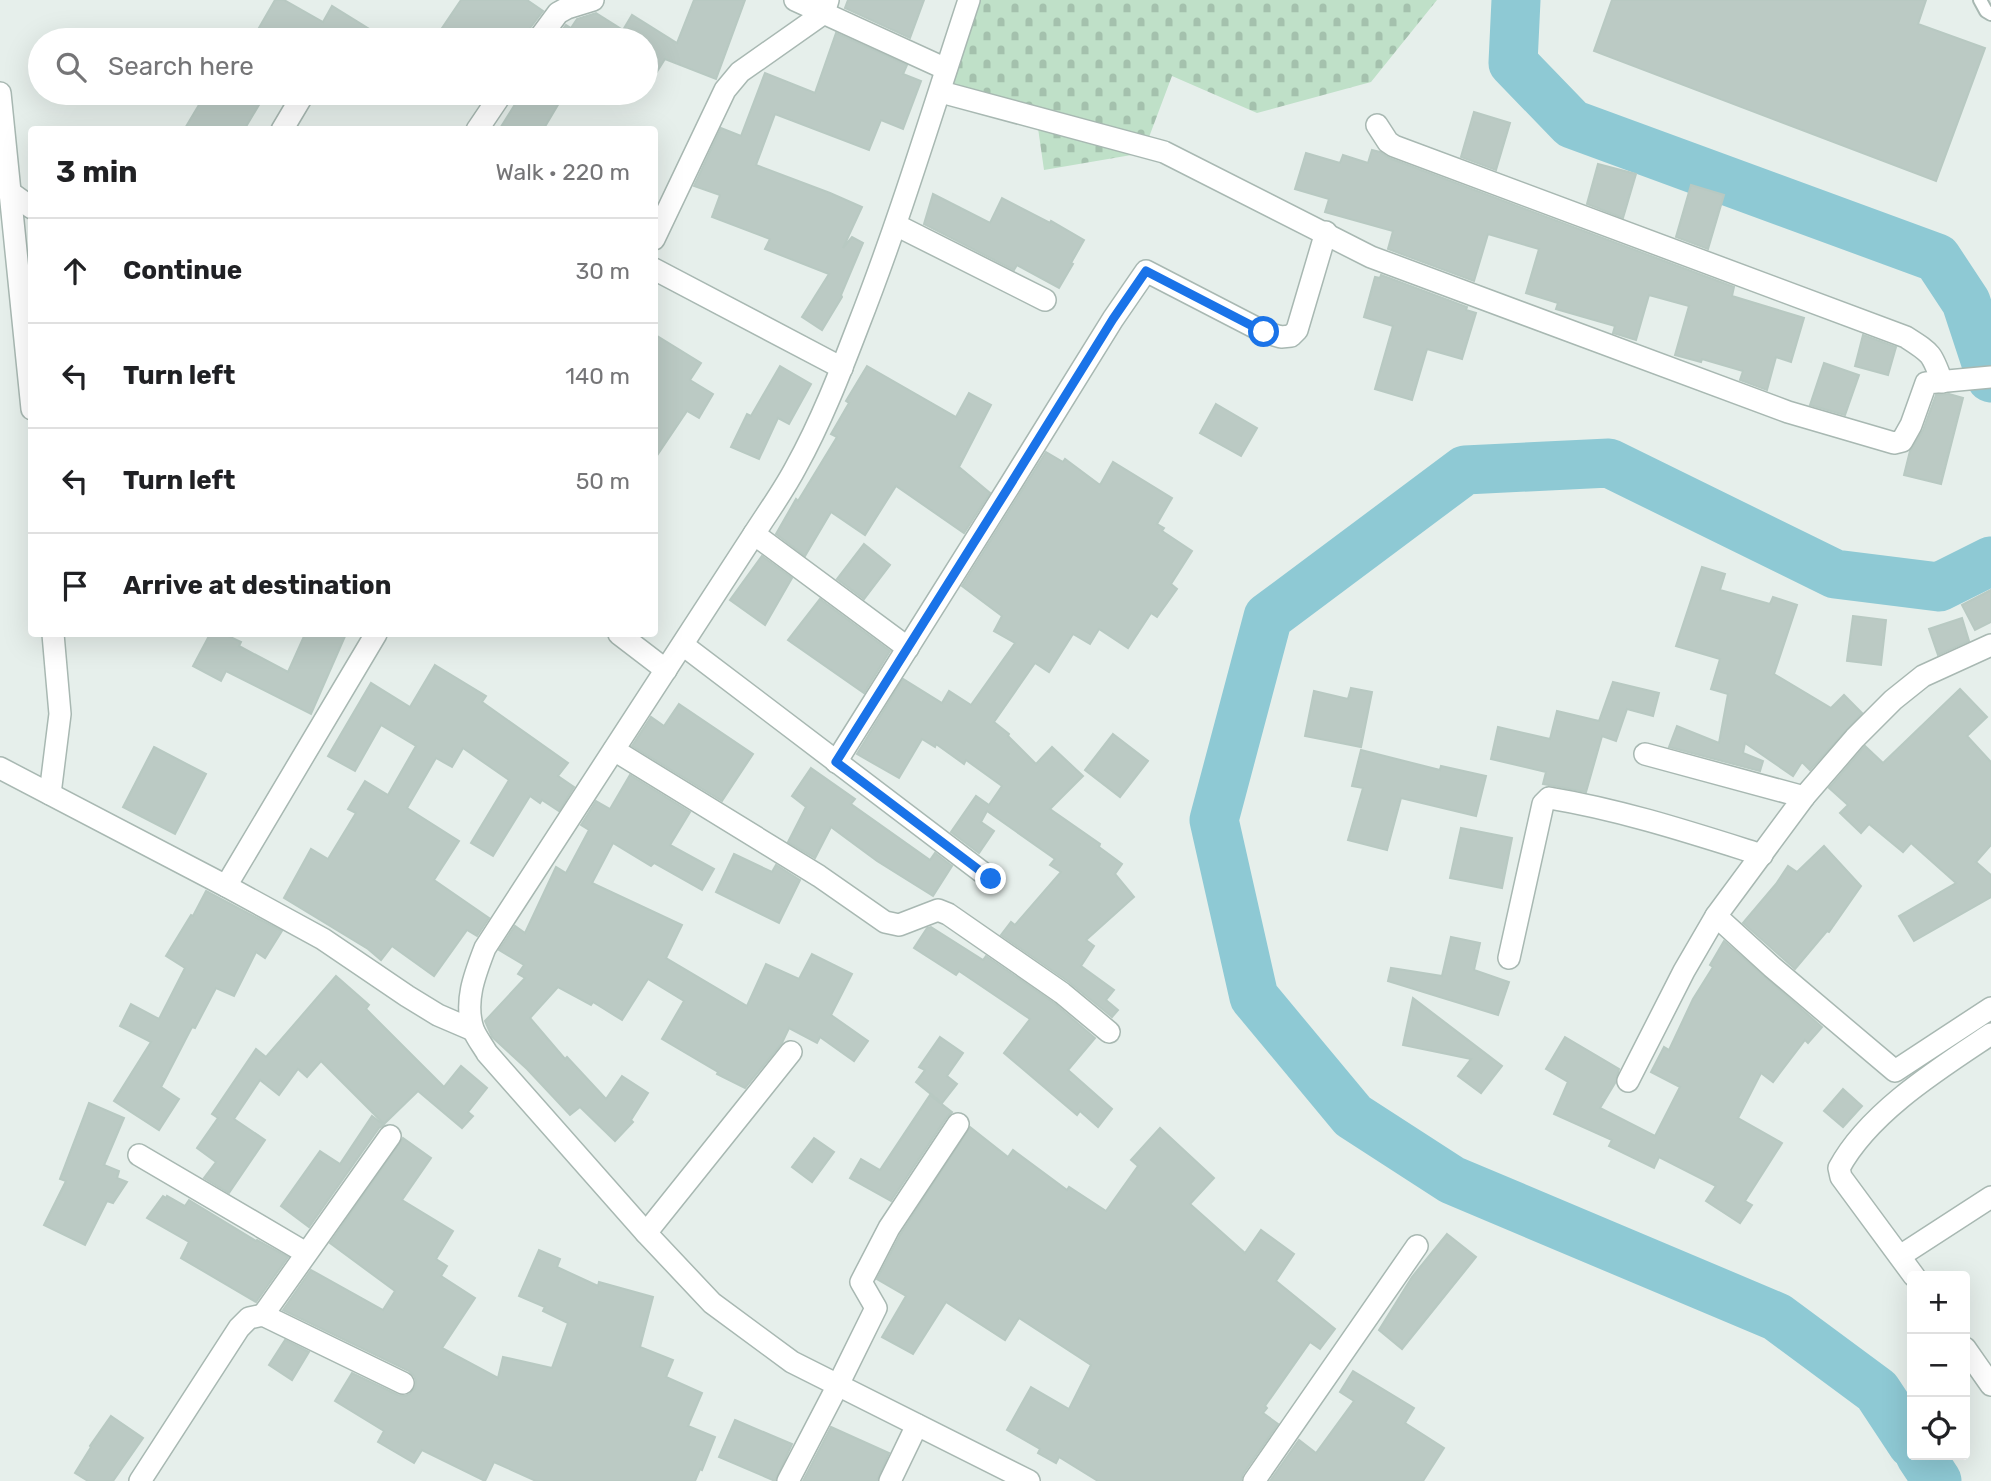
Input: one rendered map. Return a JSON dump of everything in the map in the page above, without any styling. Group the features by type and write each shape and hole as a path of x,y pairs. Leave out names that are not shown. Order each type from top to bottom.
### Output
{"street":[{"path":"547,28 558,13 593,0"},
{"path":"794,0 826,7 946,69"},
{"path":"969,0 941,92 842,369 796,467 485,948 471,984 470,1009 473,1030 487,1053 646,1233 712,1303 792,1362 1029,1481"},
{"path":"658,231 725,90 740,72 826,7"},
{"path":"941,92 1164,152 1371,257 1788,412 1894,443 1902,441 1911,425 1923,385 1929,382 1991,377"},
{"path":"0,93 6,189 28,375"},
{"path":"284,126 297,105"},
{"path":"480,126 494,105"},
{"path":"1377,125 1388,142 1394,146 1906,337 1929,351 1942,382"},
{"path":"6,189 28,205"},
{"path":"895,225 1045,300"},
{"path":"836,762 1113,319 1146,271 1264,332 1281,337 1291,336 1297,330 1326,232"},
{"path":"658,271 842,369"},
{"path":"754,534 908,648"},
{"path":"50,794 60,714 52,637"},
{"path":"226,886 374,637"},
{"path":"623,637 666,670"},
{"path":"683,645 991,879"},
{"path":"1628,1081 1716,916 1804,797 1855,738 1893,700 1923,676 1991,645"},
{"path":"614,750 819,876 885,922 899,925 939,911 948,914 1062,993 1109,1032"},
{"path":"1645,754 1804,797"},
{"path":"0,768 323,939 407,996 473,1030"},
{"path":"1509,958 1543,804 1549,798 1594,805 1651,820 1762,855"},
{"path":"1716,916 1895,1071 1991,1007"},
{"path":"1910,1271 1841,1177 1839,1168 1874,1121 1933,1073 1991,1034"},
{"path":"646,1233 791,1052"},
{"path":"788,1481 876,1308 861,1282 889,1228 958,1124"},
{"path":"263,1315 390,1136"},
{"path":"139,1155 306,1253"},
{"path":"1900,1256 1991,1197"},
{"path":"1254,1481 1417,1246"},
{"path":"140,1481 239,1328 249,1318 263,1315 403,1383"},
{"path":"1970,1355 1991,1385"},
{"path":"890,1481 917,1425"}],"lane":[{"path":"1980,0 1991,14"}],"green space":[{"path":"975,0 1437,0 1371,82 1257,113 1172,76 1143,153 1044,170 1035,107 946,84"}],"building":[{"path":"275,0 284,0 323,22 332,6 368,28 259,28"},
{"path":"461,0 527,0 543,11 530,28 442,28"},
{"path":"694,0 745,0 716,79 665,59 658,70 658,31 677,43"},
{"path":"848,0 924,0 910,38 845,8"},
{"path":"1612,0 1926,0 1918,24 1985,48 1936,181 1594,51"},
{"path":"596,13 620,28 571,28 577,19"},
{"path":"632,15 653,28 624,28"},
{"path":"836,33 907,65 903,74 921,81 903,129 881,120 869,150 775,114 756,165 862,207 843,248 852,237 863,243 842,297 822,330 802,317 829,274 765,249 770,239 712,217 720,195 694,186 721,128 741,136 765,73 815,93"},
{"path":"199,105 259,105 246,126 186,126"},
{"path":"515,105 558,105 545,126 501,126"},
{"path":"1474,112 1510,123 1496,170 1461,157"},
{"path":"1372,150 1734,287 1732,296 1804,318 1791,362 1776,357 1767,390 1740,380 1743,371 1702,359 1701,362 1675,355 1689,306 1649,295 1636,340 1613,333 1615,326 1556,309 1558,303 1526,293 1539,249 1488,234 1474,281 1388,249 1393,231 1325,212 1329,199 1295,189 1306,153 1340,163 1343,155 1368,163"},
{"path":"1598,164 1636,174 1623,218 1587,204"},
{"path":"1691,185 1724,195 1708,249 1676,237"},
{"path":"933,194 990,223 1002,198 1084,240 1059,288 1017,265 1014,270 924,224"},
{"path":"1381,275 1467,307 1466,310 1476,313 1462,359 1427,349 1412,400 1375,389 1393,326 1364,317 1375,277 1380,278"},
{"path":"1863,335 1896,347 1888,375 1855,366"},
{"path":"658,336 701,363 690,380 713,394 699,418 687,411 658,454"},
{"path":"1824,363 1859,375 1845,415 1810,405"},
{"path":"780,366 811,384 789,424 778,418 759,459 731,447 747,414 751,416"},
{"path":"867,366 956,417 969,393 991,405 959,467 990,493 964,533 896,486 865,535 831,512 805,556 776,534 837,437 831,434 849,403 846,401"},
{"path":"1949,394 1963,398 1941,484 1904,475 1910,451 1923,430 1936,395"},
{"path":"1216,404 1257,428 1241,456 1200,433"},
{"path":"1046,452 1063,462 1065,459 1100,485 1113,462 1172,498 1157,524 1164,528 1162,531 1192,551 1171,584 1177,589 1157,617 1151,613 1128,648 1099,629 1090,644 1073,634 1049,672 1035,663 994,722 1009,734 1036,764 1052,747 1083,776 1050,809 1100,844 1099,847 1122,864 1115,874 1134,897 1086,940 1094,946 1081,966 1114,990 1106,1000 1118,1010 1112,1017 1069,982 1001,935 1011,922 1015,925 1061,872 1050,865 1055,859 987,811 981,822 994,831 979,853 951,832 976,796 989,805 1002,786 966,760 964,764 936,744 935,747 922,739 899,778 857,754 903,679 942,703 949,691 971,705 1015,643 994,631 1002,616 962,586"},
{"path":"864,544 890,565 864,599 837,579"},
{"path":"762,556 792,578 765,625 730,600"},
{"path":"1702,567 1725,574 1720,590 1770,604 1773,597 1797,605 1774,674 1831,708 1844,695 1862,713 1810,770 1802,762 1793,776 1745,743 1743,753 1763,761 1760,771 1669,747 1677,726 1719,743 1728,694 1711,689 1720,659 1676,646"},
{"path":"1991,590 1991,622 1975,630 1962,605"},
{"path":"820,599 890,651 864,693 788,640"},
{"path":"1853,616 1886,620 1881,665 1847,661"},
{"path":"1962,618 1969,641 1938,655 1929,629"},
{"path":"208,637 230,637 241,642 239,646 288,672 304,637 345,637 311,714 226,671 221,681 193,666"},
{"path":"435,665 486,696 482,702 568,763 558,776 574,787 559,811 530,796 493,856 471,843 509,780 463,748 452,767 436,758 407,808 459,841 434,880 489,918 477,936 467,930 434,976 392,946 381,960 368,949 284,898 311,849 328,859 356,813 348,809 365,781 388,795 416,746 381,725 355,771 328,756 371,683 410,707"},
{"path":"1613,682 1659,693 1653,716 1627,709 1616,741 1602,736 1586,792 1543,784 1546,772 1491,759 1498,727 1550,739 1557,711 1599,721"},
{"path":"1351,688 1372,692 1361,747 1305,736 1314,691 1348,699"},
{"path":"1960,689 1987,717 1967,736 1991,762 1991,845 1976,862 1991,875 1991,897 1914,941 1899,916 1956,883 1911,843 1903,852 1869,824 1861,833 1840,813 1848,805 1829,788 1865,746 1883,763"},
{"path":"679,704 753,754 722,801 632,746 651,717 664,726"},
{"path":"1113,734 1148,761 1120,797 1085,770"},
{"path":"154,747 206,774 175,834 123,807"},
{"path":"1361,750 1440,770 1441,766 1486,776 1476,816 1401,798 1387,850 1348,840 1363,788 1352,786"},
{"path":"811,768 855,799 851,804 930,860 935,853 952,866 933,896 877,861 831,827 815,858 788,842 806,807 792,796"},
{"path":"630,775 690,812 670,845 714,869 702,890 654,863 651,866 613,843 592,883 682,925 666,958 747,1006 766,964 799,979 812,954 852,974 831,1015 868,1041 854,1061 820,1037 817,1043 789,1028 782,1043 745,1088 717,1074 718,1072 662,1039 684,1001 648,979 622,1020 593,1002 591,1005 558,987 530,1018 565,1059 567,1057 606,1099 622,1076 648,1093 631,1120 633,1122 615,1141 580,1107 570,1115 527,1069 492,1037 485,1021 525,978 518,974 524,965 499,950 515,926 525,933 556,867 566,873 589,830 581,825 596,801 610,809"},
{"path":"1461,828 1512,838 1502,888 1450,878"},
{"path":"1824,846 1861,886 1829,932 1827,931 1795,969 1743,923 1788,866 1797,872"},
{"path":"734,854 772,872 776,865 800,880 779,923 716,892"},
{"path":"206,891 282,931 265,958 256,952 234,996 216,988 161,1087 179,1099 159,1130 114,1101 151,1042 120,1026 131,1004 159,1019 185,968 166,956"},
{"path":"931,927 983,960 986,956 1054,1003 1095,1038 1068,1070 1112,1109 1098,1127 1080,1111 1077,1115 1004,1053 1030,1019 959,971 956,975 914,948 927,928"},
{"path":"1451,937 1480,943 1474,970 1509,982 1498,1015 1388,981 1391,968 1442,976"},
{"path":"1724,941 1822,1027 1808,1043 1805,1040 1773,1082 1761,1073 1738,1118 1782,1143 1745,1201 1752,1205 1740,1223 1706,1201 1716,1186 1659,1157 1654,1168 1609,1146 1612,1140 1554,1114 1568,1082 1546,1069 1565,1037 1619,1069 1615,1083 1600,1108 1655,1136 1680,1087 1651,1072 1664,1047 1669,1050"},
{"path":"336,976 369,1005 366,1009 444,1087 461,1066 487,1088 468,1112 473,1116 462,1128 418,1091 384,1124 321,1061 307,1077 298,1069 279,1095 260,1080 234,1119 265,1140 229,1193 204,1178 216,1162 197,1148 218,1118 212,1114 256,1049 266,1057"},
{"path":"1413,998 1502,1066 1481,1093 1458,1076 1471,1059 1403,1045"},
{"path":"940,1037 963,1053 947,1076 957,1084 942,1103 916,1082 925,1070 919,1067"},
{"path":"1843,1089 1862,1106 1843,1127 1824,1111"},
{"path":"930,1095 952,1112 891,1201 850,1178 861,1159 880,1170"},
{"path":"89,1103 124,1118 104,1165 119,1171 117,1178 127,1182 113,1203 107,1201 85,1245 44,1225 66,1181 60,1179"},
{"path":"372,1116 384,1125 379,1128 309,1227 281,1206 320,1151 340,1164"},
{"path":"970,1127 1008,1157 1013,1150 1067,1190 1069,1187 1106,1211 1138,1166 1131,1160 1160,1128 1214,1178 1190,1204 1245,1253 1261,1230 1294,1254 1276,1281 1335,1329 1320,1349 1310,1342 1265,1406 1267,1408 1263,1413 1278,1424 1243,1474 1241,1481 1098,1481 1059,1457 1056,1463 1038,1453 1040,1449 1007,1430 1031,1387 1069,1409 1091,1365 1019,1318 1005,1340 946,1302 913,1354 882,1337 906,1296 877,1279 900,1235"},
{"path":"403,1138 431,1158 402,1200 453,1231 436,1259 447,1266 441,1276 475,1298 442,1348 498,1378 503,1357 552,1368 568,1323 543,1311 545,1307 519,1296 539,1250 560,1259 557,1267 598,1286 599,1282 653,1297 640,1347 673,1360 666,1377 702,1393 688,1426 715,1437 695,1481 536,1481 494,1462 485,1481 422,1450 414,1463 378,1442 384,1431 335,1401 352,1373 398,1395 410,1394 415,1388 416,1381 409,1371 283,1310 311,1270 383,1310 395,1291 330,1243"},
{"path":"814,1138 834,1152 812,1182 792,1167"},
{"path":"163,1196 185,1206 189,1200 256,1241 288,1257 256,1302 181,1258 189,1242 147,1218"},
{"path":"1447,1234 1476,1257 1402,1349 1379,1330 1412,1277"},
{"path":"285,1340 309,1352 292,1380 269,1365"},
{"path":"1353,1371 1414,1408 1405,1423 1444,1448 1423,1481 1270,1481 1299,1440 1316,1453 1354,1401 1340,1392"},
{"path":"111,1416 143,1438 113,1481 88,1481 75,1473"},
{"path":"735,1420 792,1444 775,1481 719,1457"},
{"path":"831,1427 889,1453 877,1481 803,1481"}],"waterway":[{"path":"1516,0 1513,63 1572,124 1937,258 1966,302 1991,378"},
{"path":"1907,1436 1877,1391 1777,1317 1452,1180 1353,1116 1254,997 1214,820 1268,617 1465,470 1609,463 1835,574 1939,587 1991,561"},
{"path":"1923,1460 1937,1481"}],"route":[{"path":"991,879 836,762 1116,314 1146,271 1264,332"}]}
